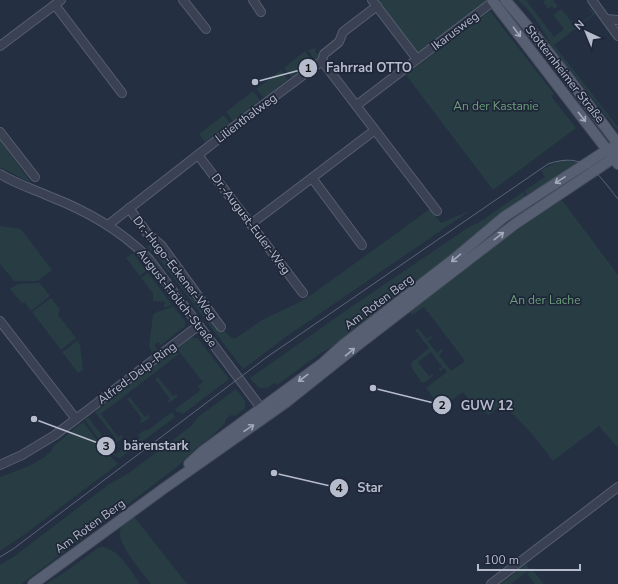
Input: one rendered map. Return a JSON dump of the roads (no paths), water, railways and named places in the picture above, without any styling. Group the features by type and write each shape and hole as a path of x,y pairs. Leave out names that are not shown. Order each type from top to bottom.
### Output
{"main road":[{"name":"Stotternheimer Straße","path":"493,0 614,157"},
{"name":"Stotternheimer Straße","path":"505,0 569,79 618,145"},
{"name":"Am Roten Berg","path":"33,584 163,489 264,412 344,345 454,260 504,217 526,202 614,157 618,145"}],"street":[{"path":"184,0 206,29"},
{"path":"253,0 261,12"},
{"name":"Ikarusweg","path":"357,106 493,0"},
{"path":"592,0 618,36"},
{"path":"0,46 58,2 122,93"},
{"path":"374,3 417,59"},
{"name":"Lilienthalweg","path":"108,225 322,61 324,54 339,42 343,32 374,3"},
{"path":"606,19 618,20"},
{"path":"322,61 437,211"},
{"path":"251,224 375,130"},
{"path":"0,132 35,177"},
{"name":"Dr.-August-Euler-Weg","path":"198,155 303,293"},
{"name":"August-Frölich-Straße","path":"0,174 21,186 51,196 82,211 108,225 137,246 149,259 264,412"},
{"path":"312,178 362,245"},
{"name":"Dr.-Hugo-Eckener-Weg","path":"129,208 147,233 161,245 221,327"},
{"path":"0,321 76,419"},
{"name":"Alfred-Delp-Ring","path":"0,464 33,449 55,435 198,326"},
{"path":"491,584 618,487"}],"tram line":[{"path":"0,557 13,549 267,357 548,164 572,160 581,163 596,173 618,199"}],"place":[{"name":"Fahrrad OTTO","path":"255,82"},
{"name":"GUW 12","path":"373,388"},
{"name":"bärenstark","path":"34,419"},
{"name":"Star","path":"274,473"}],"park label":[{"name":"An der Kastanie","path":"496,106"},
{"name":"An der Lache","path":"545,300"}]}
